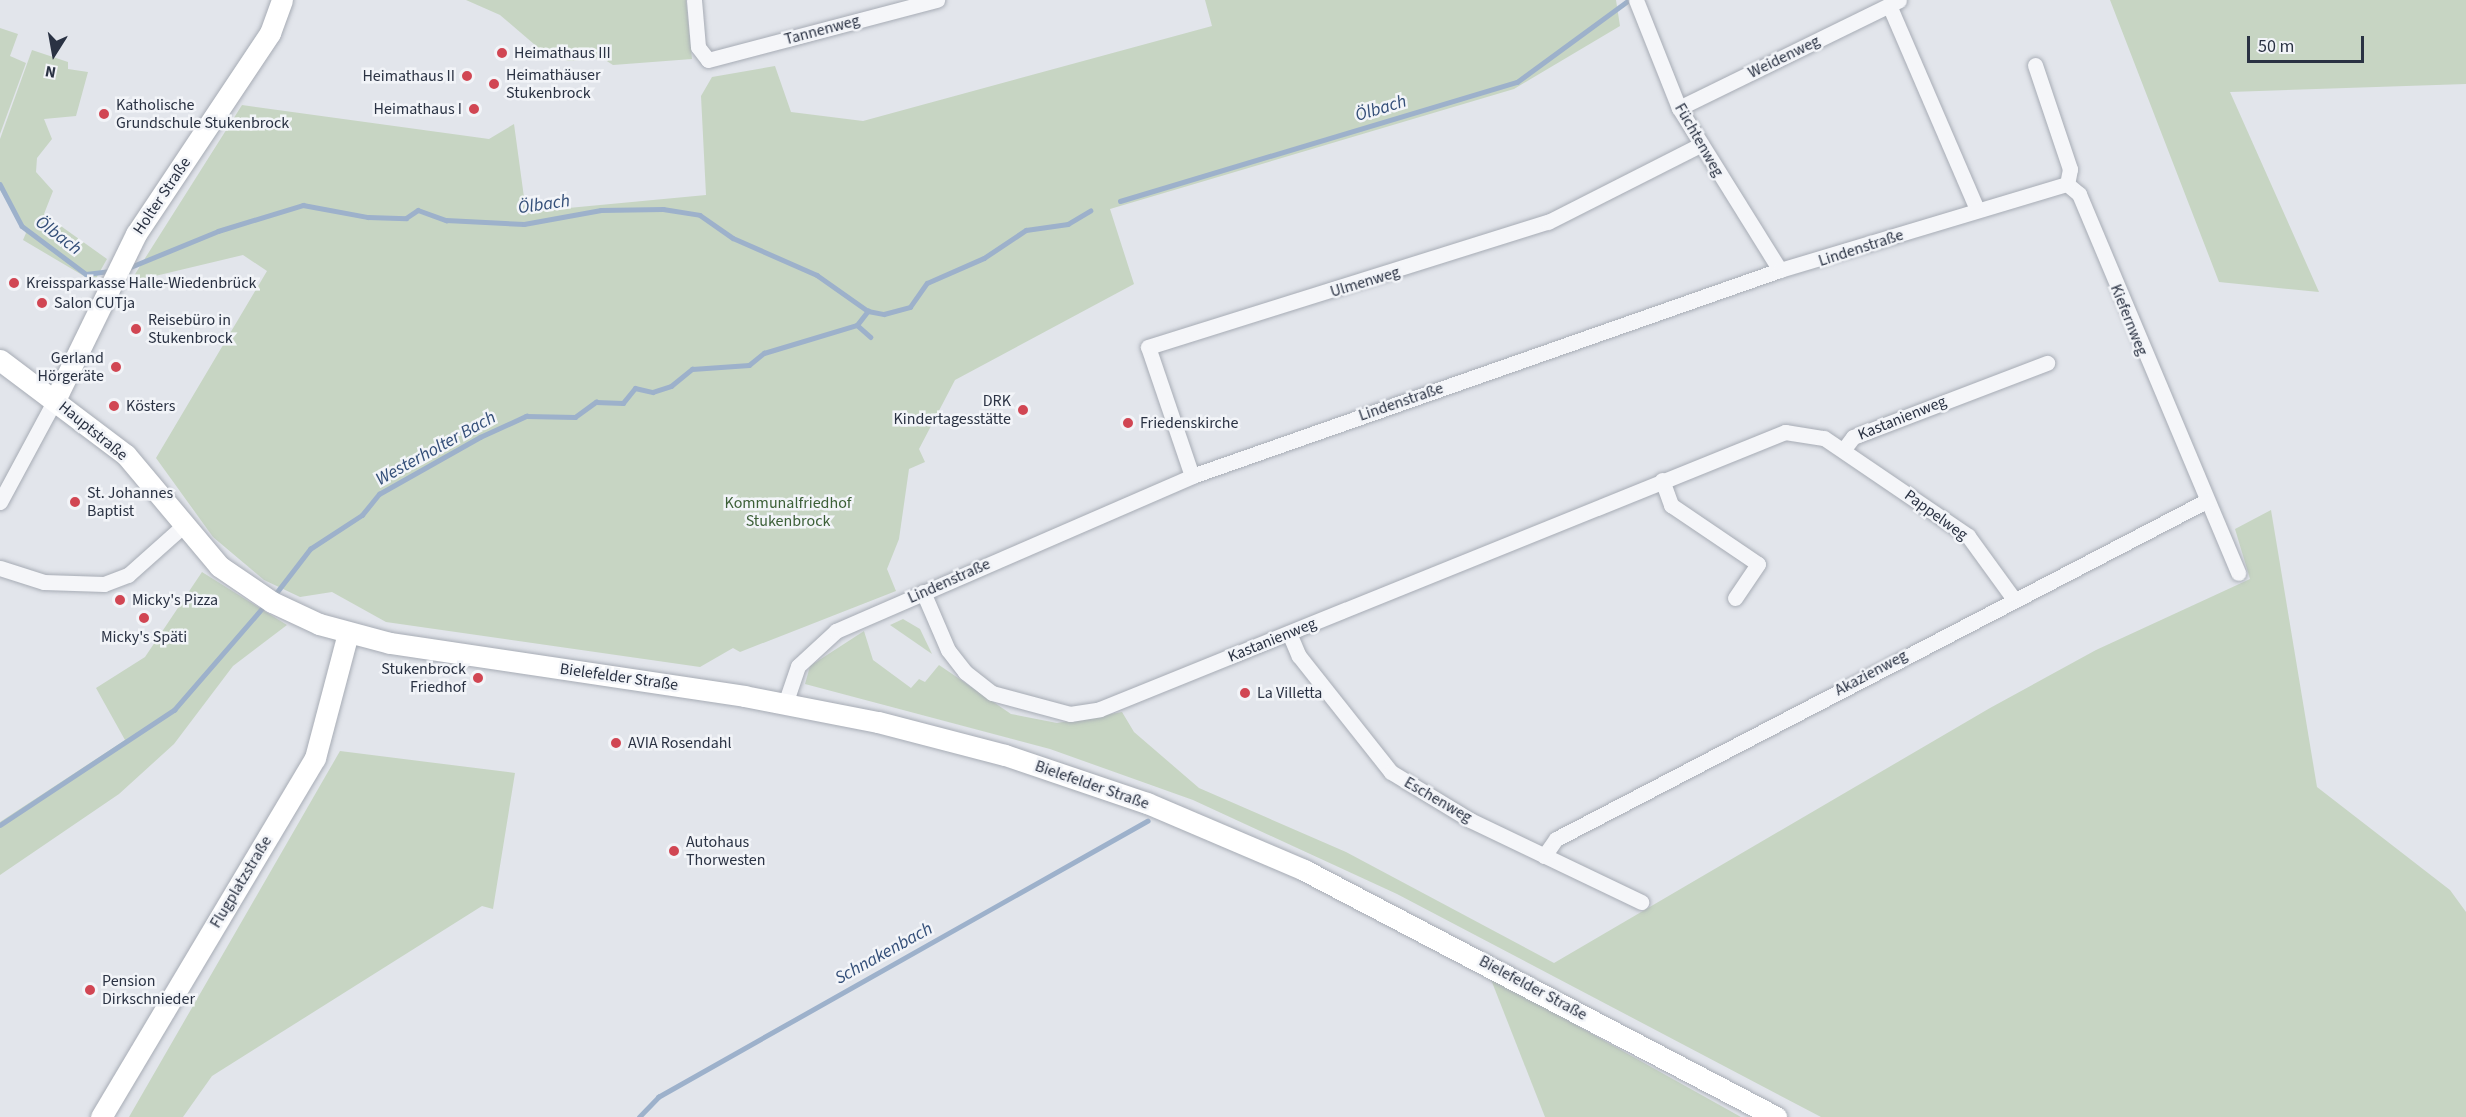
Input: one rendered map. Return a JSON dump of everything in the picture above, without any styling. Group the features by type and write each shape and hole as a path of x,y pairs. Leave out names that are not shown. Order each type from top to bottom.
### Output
{"main road":[{"name":"Holter Straße","path":"55,400 114,273 270,33 282,0"},
{"name":"Hauptstraße","path":"0,360 126,455 183,526 219,566 253,591 292,612 348,633"},
{"name":"Bielefelder Straße","path":"348,633 785,704 1005,755 1148,803 1315,875 1776,1117"},
{"name":"Flugplatzstraße","path":"101,1117 315,758 348,633"}],"street":[{"name":"Tannenweg","path":"694,0 698,47 708,60 937,0"},
{"name":"Weidenweg","path":"1679,108 1894,3 1977,209"},
{"name":"Füchtenweg","path":"1638,6 1679,108 1780,270"},
{"path":"2035,65 2070,169 2067,183"},
{"name":"Ulmenweg","path":"1192,476 1148,347 1548,222 1700,145"},
{"name":"Lindenstraße","path":"785,704 798,666 814,646 923,592 1192,476 1780,270 2067,183"},
{"name":"Kiefernweg","path":"2067,183 2079,194 2238,573"},
{"name":"Kastanienweg","path":"923,592 948,650 965,672 992,693 1070,714 1100,709 1785,432 1815,435 1844,449 1852,437 2047,363"},
{"path":"0,502 55,400"},
{"name":"Pappelweg","path":"1844,449 1968,536 2013,598"},
{"path":"1662,480 1671,505 1758,564 1735,598"},
{"name":"Akazienweg","path":"1544,856 1556,839 2013,598 2206,501"},
{"path":"0,568 44,582 104,584 128,575 183,526"},
{"name":"Eschenweg","path":"1289,633 1299,656 1391,772 1417,791 1544,856 1641,902"}],"green space":[{"path":"466,0 686,0 692,59 613,65 602,58 568,61 542,51 500,15"},
{"name":"Kommunalfriedhof Stukenbrock","path":"1205,0 1616,0 1620,26 1514,89 1110,209 1134,284 955,380 919,449 925,462 909,469 899,539 887,569 896,591 740,652 733,648 700,667 386,622 332,592 300,597 264,580 213,537 156,458 267,271 243,255 130,282 242,105 489,139 514,124 526,212 706,195 701,96 712,77 775,66 791,112 863,121 1212,26"},
{"path":"2110,0 2466,0 2466,84 2230,92 2319,292 2219,282"},
{"path":"0,28 18,34 10,56 26,63 0,134"},
{"path":"32,50 68,62 68,69 88,72 76,116 44,119 52,139 37,158 36,172 53,191 44,214 107,259 94,282 23,240 26,233 0,190 0,139"},
{"path":"2271,510 2317,787 2450,890 2466,912 2466,1117 1821,1117 1397,894 1193,800 1050,749 805,684 810,666 864,631 873,660 911,688 919,679 925,682 939,665 1011,714 1057,723 1122,712 1134,732 1199,788 1346,852 1554,963 1990,708 2096,650 2250,579 2235,529"},
{"path":"202,572 287,625 233,666 174,744 119,794 0,875 0,822 125,740 96,688 145,657"},
{"path":"903,619 920,629 932,654 890,625"},
{"path":"340,751 515,773 493,909 482,906 212,1076 183,1117 129,1117"},
{"path":"1490,977 1741,1117 1545,1117"}],"waterway":[{"name":"Ölbach","path":"1120,201 1517,82 1629,0"},
{"name":"Ölbach","path":"0,184 22,226 86,274 111,271"},
{"name":"Ölbach","path":"128,268 218,231 303,205 368,217 406,218 418,210 446,220 524,224 601,210 663,209 700,215 733,238 817,275 868,311 884,314 910,307 927,283 984,258 1026,230 1068,224 1090,211"},
{"name":"Westerholter Bach","path":"273,597 310,549 362,515 379,494 480,437 526,416 575,417 596,402 623,403 635,388 653,392 671,386 692,369 749,365 764,353 857,325 868,311"},
{"name":"Schnakenbach","path":"857,325 871,337"},
{"name":"Westerholter Bach","path":"0,825 174,710 265,605"},
{"name":"Schnakenbach","path":"639,1117 658,1097 1147,821"}],"place":[{"name":"Heimathaus III","path":"502,53"},
{"name":"Heimathaus II","path":"467,76"},
{"name":"Heimathäuser Stukenbrock","path":"494,84"},
{"name":"Heimathaus I","path":"474,109"},
{"name":"Katholische Grundschule Stukenbrock","path":"104,114"},
{"name":"Kreissparkasse Halle-Wiedenbrück","path":"14,283"},
{"name":"Salon CUTja","path":"42,303"},
{"name":"Reisebüro in Stukenbrock","path":"136,329"},
{"name":"Gerland Hörgeräte","path":"116,367"},
{"name":"Kösters","path":"114,406"},
{"name":"DRK Kindertagesstätte","path":"1023,410"},
{"name":"Friedenskirche","path":"1128,423"},
{"name":"St. Johannes Baptist","path":"75,502"},
{"name":"Micky's Pizza","path":"120,600"},
{"name":"Micky's Späti","path":"144,618"},
{"name":"Stukenbrock Friedhof","path":"478,678"},
{"name":"La Villetta","path":"1245,693"},
{"name":"AVIA Rosendahl","path":"616,743"},
{"name":"Autohaus Thorwesten","path":"674,851"},
{"name":"Pension Dirkschnieder","path":"90,990"}]}
